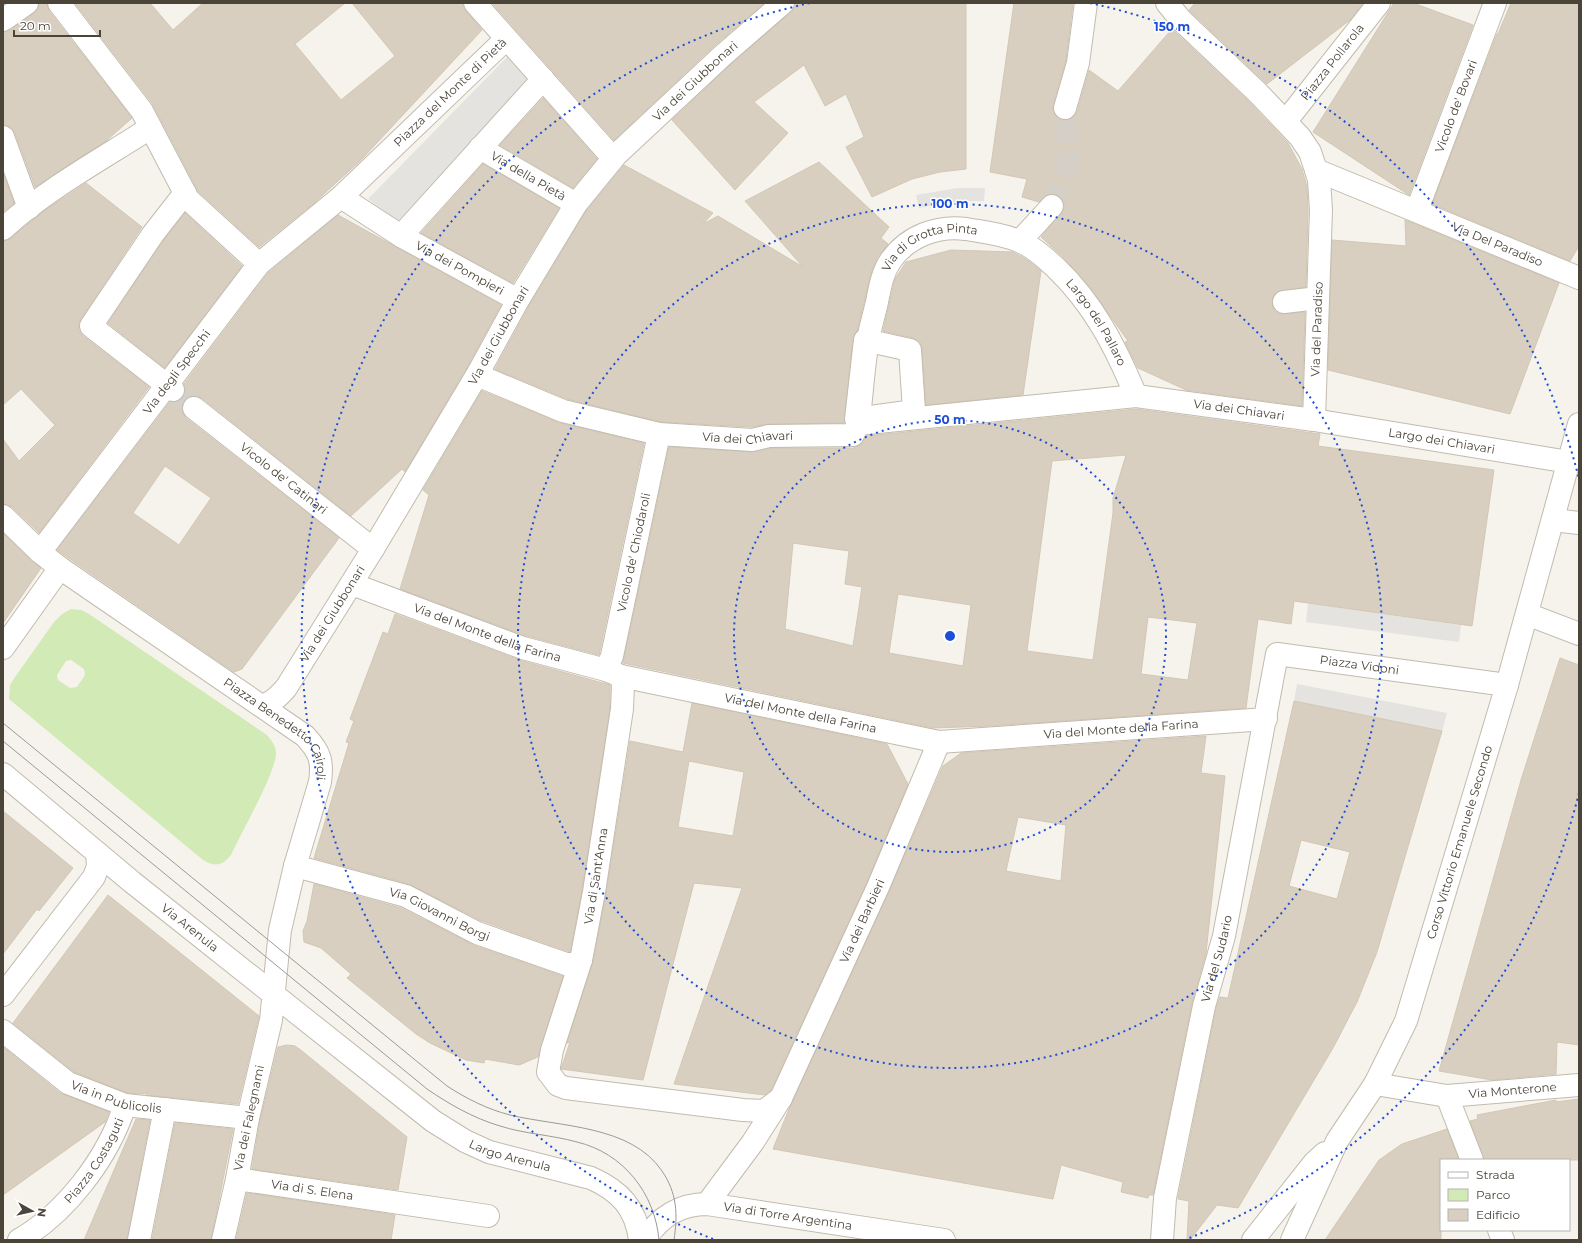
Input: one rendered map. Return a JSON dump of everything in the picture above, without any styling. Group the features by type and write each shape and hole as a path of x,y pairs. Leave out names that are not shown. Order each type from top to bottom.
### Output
{"street":[{"path":"3,20 26,3"},
{"path":"59,3 142,110 188,199 259,264"},
{"path":"475,3 506,39"},
{"name":"Via dei Giubbonari","path":"262,706 270,703 286,688 352,584 477,375 518,300 576,204 613,158 722,56 783,3"},
{"path":"1065,108 1078,63 1086,3"},
{"path":"1167,3 1181,20 1257,92 1293,129"},
{"name":"Piazza Pollarola","path":"1293,129 1379,3"},
{"name":"Vicolo de' Bovari","path":"1416,210 1495,3"},
{"name":"Piazza del Monte di Pietà","path":"335,202 506,39 613,158"},
{"path":"335,202 401,236 543,79"},
{"path":"3,229 29,208 150,128"},
{"name":"Via del Paradiso","path":"1293,129 1310,152 1316,170 1320,190 1320,239 1314,420"},
{"path":"3,137 29,208"},
{"name":"Via della Pietà","path":"480,148 576,204"},
{"name":"Via Del Paradiso","path":"1316,170 1579,278"},
{"path":"170,388 91,326 154,234 185,193"},
{"name":"Via degli Specchi","path":"40,552 170,388 259,264 335,202"},
{"path":"1020,241 1052,206"},
{"name":"Via di Grotta Pinta","path":"859,422 856,419 865,340 868,340 883,275 892,259 904,246 920,236 936,229 946,228 993,234 1020,241 1043,256"},
{"name":"Via dei Pompieri","path":"401,236 518,300"},
{"name":"Largo del Pallaro","path":"1043,256 1074,287 1101,322 1136,396"},
{"path":"1284,302 1318,298"},
{"path":"859,422 914,411 910,350 868,340"},
{"name":"Via dei Chiavari","path":"477,375 563,412 659,434 752,440 769,436 853,435 859,422"},
{"path":"859,422 1021,408 1136,396"},
{"name":"Via dei Chiavari","path":"1136,396 1314,420"},
{"name":"Vicolo de' Catinari","path":"194,408 373,550"},
{"name":"Largo dei Chiavari","path":"1314,420 1569,462"},
{"name":"Corso Vittorio Emanuele Secondo","path":"1292,1240 1337,1141 1375,1084 1400,1036 1410,1009 1507,685 1579,424"},
{"name":"Vicolo de' Chiodaroli","path":"614,673 612,656 659,434"},
{"name":"Piazza Benedetto Cairoli","path":"3,516 40,552 60,568 305,736 318,751 322,770 320,782 295,866 280,930 274,996"},
{"path":"1553,520 1579,524"},
{"path":"3,648 60,568"},
{"name":"Via del Monte della Farina","path":"352,584 523,648 614,673 939,742 1266,719"},
{"path":"1527,614 1579,634"},
{"name":"Piazza Vidoni","path":"1266,719 1277,654 1507,685"},
{"name":"Via di Sant'Anna","path":"614,673 623,689 622,709 594,892 581,960 552,1050 548,1072 558,1084 566,1088 743,1110 764,1110 780,1098"},
{"name":"Via del Sudario","path":"1162,1240 1165,1198 1204,1006 1224,936 1266,719"},
{"name":"Via dei Barbieri","path":"707,1204 753,1142 780,1098 878,887 939,742"},
{"name":"Via Arenula","path":"3,774 97,853 378,1078"},
{"path":"3,995 94,877 98,866 97,853"},
{"name":"Via Giovanni Borgi","path":"295,866 406,896 477,933 566,964 577,964 581,960"},
{"name":"Via dei Falegnami","path":"223,1240 237,1179 248,1118 271,1020 274,996"},
{"name":"Via in Publicolis","path":"3,1031 68,1083 124,1105 248,1118"},
{"name":"Largo Arenula","path":"378,1078 433,1121 465,1141 489,1152 591,1178 606,1184 625,1201 641,1236"},
{"name":"Via Monterone","path":"1375,1084 1447,1096 1579,1085"},
{"path":"1447,1096 1472,1159"},
{"name":"Piazza Costaguti","path":"19,1240 46,1223 88,1176 118,1124 124,1105"},
{"path":"139,1240 165,1109"},
{"path":"1253,1240 1314,1163 1337,1141"},
{"name":"Via di S. Elena","path":"237,1179 388,1203 437,1218 488,1216"},
{"name":"Via di Torre Argentina","path":"641,1236 673,1212 690,1205 707,1204 944,1240"}],"green space":[{"path":"71,609 81,610 89,614 267,735 272,742 276,754 270,775 231,855 225,861 218,864 211,864 203,860 9,699 10,685 54,622 62,614","holes":["71,660 84,669 85,675 77,687 70,688 58,680 57,675 66,661"]}],"shaded area":[{"path":"508,56 533,82 401,224 368,199"},
{"path":"957,188 985,188 984,201 958,201 919,208 916,195"},
{"path":"1308,603 1461,625 1459,642 1306,622"},
{"path":"1297,684 1447,713 1442,731 1294,701"}],"building":[{"path":"39,3 47,3 49,11 132,118 106,141 35,187 15,133 11,127 3,125 3,32 10,30 34,13 38,9"},
{"path":"75,3 150,3 173,30 203,3 345,3 295,44 341,100 395,56 352,3 463,3 466,11 482,30 361,160 314,203 259,247 198,191 152,103"},
{"path":"492,3 764,3 713,47 614,140"},
{"path":"795,3 966,3 966,169 940,172 912,179 872,197 846,147 864,137 846,94 825,106 804,65 754,102 788,133 735,190 672,120 730,65 791,12"},
{"path":"1014,3 1073,3 1066,60 1053,105 1053,111 1061,120 1068,120 1077,112 1089,70 1118,91 1172,29 1248,101 1288,143 1302,169 1307,187 1308,210 1306,287 1277,292 1273,297 1272,303 1274,310 1279,314 1305,312 1302,406 1186,390 1138,368 1125,342 1128,341 1091,289 1064,258 1041,237 1064,209 1064,203 1061,197 1055,194 1049,194 1039,202 1022,197 1027,179 990,172"},
{"path":"1195,3 1363,3 1350,20 1267,84 1189,10"},
{"path":"1394,3 1413,3 1473,25 1409,195 1313,132"},
{"path":"1511,3 1579,3 1579,246 1570,261 1432,204 1497,34"},
{"path":"543,98 597,159 573,188 500,145"},
{"path":"819,162 889,227 881,238 888,244 877,258 872,270 857,331 853,339 844,423 769,424 751,427 661,422 567,399 495,369 529,306 586,211 624,165 713,213 703,224 718,216 803,267 745,201"},
{"path":"483,164 559,208 513,283 421,233"},
{"path":"3,173 14,203 3,212"},
{"path":"86,183 142,227 81,319 79,331 83,336 149,387 39,533 12,507 3,504 3,439 19,461 55,425 21,389 3,405 3,241 11,238 44,211"},
{"path":"185,213 242,266 165,368 108,323 163,241"},
{"path":"338,215 501,305 466,369 405,472 402,469 351,516 202,398 190,396 184,401 182,412 186,418 339,538 242,669 234,672 57,550 170,402 177,402 183,397 185,391 184,384 268,273","holes":["165,466 211,498 179,545 133,513"]},
{"path":"1405,220 1559,283 1510,414 1328,370 1332,240 1406,246"},
{"path":"951,250 1013,252 1027,260 1041,271 1023,395 926,405 922,349 920,342 913,338 883,331 895,279 906,262"},
{"path":"482,391 560,423 644,443 599,655 527,636 400,589 429,495 423,490"},
{"path":"1136,409 1320,434 1318,446 1494,470 1472,626 1294,601 1291,624 1258,619 1246,708 990,726 933,728 623,663 669,447 751,452 771,448 853,448 860,445 866,436","holes":["1126,455 1113,498 1113,513 1093,660 1027,651 1052,461","793,543 849,551 845,584 862,587 853,646 785,629","898,594 971,605 963,666 889,653","1148,617 1197,623 1188,680 1141,674"]},
{"path":"3,533 41,568 3,623"},
{"path":"395,614 519,660 610,685 610,708 582,890 570,952 482,921 409,884 314,858 349,743 346,742 354,721 350,719 383,632 388,634"},
{"path":"1560,658 1579,665 1579,1045 1557,1042 1556,1074 1492,1080 1439,1071 1521,780"},
{"path":"1294,701 1442,731 1377,952 1357,1002 1333,1048 1238,1208 1217,1205 1190,1240 1187,1240 1189,1201 1178,1199 1216,1009 1220,997 1228,998","holes":["1301,840 1350,852 1337,899 1289,886"]},
{"path":"692,703 887,744 908,784 867,882 771,1090 765,1095 674,1084 742,888 694,883 643,1080 561,1069 570,1042 567,1043 593,962 606,894 630,741 683,752","holes":["689,761 744,772 733,836 678,827"]},
{"path":"1206,736 1201,773 1225,776 1206,953 1192,1003 1153,1195 1149,1195 1148,1198 1121,1192 1123,1182 1061,1165 1053,1199 773,1149 789,1109 889,892 943,766 961,753","holes":["1018,817 1066,825 1061,881 1006,871"]},
{"path":"3,811 73,868 39,911 37,909 3,954"},
{"path":"314,884 401,908 473,945 563,976 538,1057 519,1065 485,1059 484,1063 466,1060 430,1043 416,1034 347,978 351,974 321,948 304,942 303,931 307,921"},
{"path":"108,895 259,1016 238,1104 146,1095 147,1092 144,1094 128,1093 74,1072 13,1023"},
{"path":"287,1045 295,1046 302,1051 407,1137 398,1190 252,1169 260,1121 278,1047"},
{"path":"3,1047 60,1093 109,1112 105,1122 3,1195"},
{"path":"1579,1099 1579,1160 1484,1159 1470,1121 1478,1119 1477,1115 1556,1100 1556,1102"},
{"path":"136,1119 150,1120 127,1240 84,1240"},
{"path":"175,1123 233,1129 211,1240 152,1240"},
{"path":"1447,1129 1459,1159 1440,1159 1441,1240 1325,1240 1379,1160 1402,1144"},
{"path":"247,1193 395,1215 391,1240 236,1240"}],"tunnel":[{"path":"1052,206 1068,160 1065,108"},
{"path":"173,390 194,408"}],"tram line":[{"path":"3,723 447,1086 493,1110 510,1115 593,1130 613,1136 632,1145 649,1156 662,1171 671,1187 676,1213 674,1240"},
{"path":"3,741 427,1089 471,1115 490,1123 509,1129 577,1142 594,1147 609,1155 622,1165 643,1191 651,1206 659,1240"}]}
